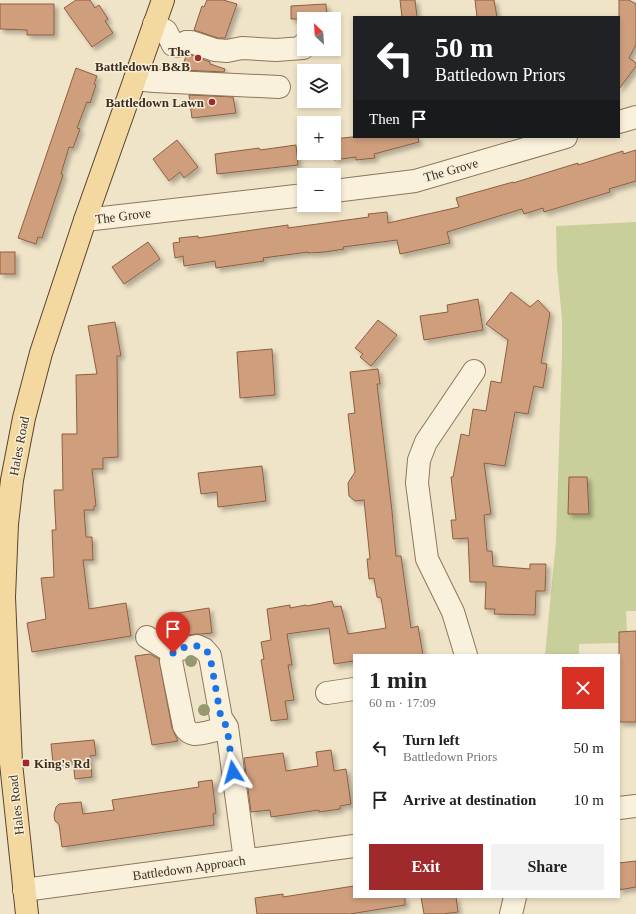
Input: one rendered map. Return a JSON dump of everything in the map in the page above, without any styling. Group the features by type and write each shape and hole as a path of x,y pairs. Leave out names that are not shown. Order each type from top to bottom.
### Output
{"main road":[{"name":"Hales Road","path":"27,914 6,762 4,597 7,524 12,480 22,426 32,386 85,220 163,0"}],"street":[{"path":"154,24 166,31 173,45 178,46 186,42 191,42 215,50 227,51 242,48 276,50 297,48"},
{"path":"135,79 279,87"},
{"path":"620,122 636,117"},
{"name":"The Grove","path":"341,190 415,181 563,138"},
{"name":"The Grove","path":"85,220 297,196"},
{"path":"466,654 453,612 427,559 417,482 419,460 426,442 474,371"},
{"path":"147,638 173,653"},
{"path":"227,727 197,734 186,730 171,661 173,653 179,649 197,646 208,652 210,656 221,718 227,727 245,860"},
{"path":"326,693 353,689"},
{"path":"620,808 636,806"},
{"name":"Battledown Approach","path":"24,890 353,846"},
{"path":"511,914 515,898"}],"green space":[{"path":"636,222 636,611 626,611 627,632 619,643 579,644 579,654 545,654 556,541 562,356 562,319 557,268 556,226"}],"building":[{"path":"76,0 90,0 95,8 99,5 108,19 105,21 113,33 92,47 64,8"},
{"path":"207,0 223,0 237,4 225,38 218,38 194,30 202,6 204,7"},
{"path":"400,0 415,0 417,16 402,16"},
{"path":"475,0 494,0 497,16 477,16"},
{"path":"619,0 629,0 636,4 636,45 629,58 636,63 636,66 620,88 620,16"},
{"path":"0,4 54,4 54,35 27,35 27,30 0,29"},
{"path":"326,4 327,12 297,12 297,19 291,19 291,6"},
{"path":"189,54 225,69 224,72 181,70 186,56"},
{"path":"76,68 97,76 94,84 96,85 90,103 87,102 77,128 80,129 73,148 69,147 61,174 63,175 42,238 38,237 36,244 18,238"},
{"path":"189,95 233,97 236,113 192,118"},
{"path":"341,138 418,138 419,142 374,154 375,158 356,160 356,157 341,159"},
{"path":"177,140 198,167 184,178 180,172 169,181 153,159"},
{"path":"296,145 298,165 217,174 215,154 259,148 260,150"},
{"path":"636,150 636,181 609,189 610,192 544,212 543,208 524,214 522,209 447,232 450,243 400,254 397,240 343,247 344,249 325,252 308,252 263,258 264,261 216,268 215,261 184,266 183,256 175,258 173,243 180,242 179,238 198,236 198,238 288,225 288,228 369,217 368,214 387,212 388,223 459,207 456,198 513,183 578,163 578,165 623,151 623,154"},
{"path":"148,242 160,259 124,284 112,267"},
{"path":"0,252 15,252 15,274 0,274"},
{"path":"511,292 530,307 538,300 550,313 541,363 547,364 543,388 534,386 528,414 515,412 505,466 484,463 491,514 484,515 487,551 492,551 493,566 530,569 530,564 546,564 545,591 536,591 535,615 494,614 495,609 485,609 486,582 470,582 468,538 453,539 451,520 456,520 451,477 453,477 461,434 469,436 473,409 486,411 491,381 501,383 508,340 486,324"},
{"path":"478,299 483,330 424,340 420,316 448,312 447,305"},
{"path":"378,320 397,335 371,366 360,357 363,354 355,348"},
{"path":"115,322 121,356 117,356 118,457 103,458 103,469 92,469 96,506 94,506 94,510 84,510 86,537 92,537 93,560 83,560 89,609 126,603 131,636 32,652 27,623 46,619 41,578 54,577 52,530 56,530 54,490 63,490 62,434 77,434 76,375 97,374 88,326"},
{"path":"272,349 275,395 240,398 237,352"},
{"path":"378,369 380,384 377,384 396,556 401,556 411,628 418,626 423,654 353,654 353,661 334,664 329,628 287,634 292,665 288,665 294,700 285,701 288,719 271,721 261,660 264,659 261,642 271,640 267,609 290,605 290,608 307,606 332,601 334,607 341,606 348,634 386,628 381,598 377,597 374,578 369,579 367,559 370,559 364,500 355,501 349,496 348,483 355,472 348,414 355,413 350,372"},
{"path":"262,466 266,501 218,507 217,492 201,494 198,473"},
{"path":"569,477 587,477 589,514 568,514"},
{"path":"209,608 212,633 172,638 168,635 165,615"},
{"path":"636,631 636,722 620,722 619,632"},
{"path":"150,654 159,659 172,728 178,741 152,745 135,656"},
{"path":"94,740 96,755 90,756 92,777 75,779 73,761 53,763 51,744"},
{"path":"331,750 334,771 346,769 351,804 340,806 340,809 319,812 319,810 271,817 270,810 251,812 244,758 283,753 286,771 318,766 316,752"},
{"path":"212,780 216,813 213,814 214,825 62,847 59,824 55,821 54,815 56,807 59,804 81,802 83,814 114,810 112,800 199,787 198,782"},
{"path":"636,861 636,887 620,890 620,863"},
{"path":"353,886 353,898 405,898 405,905 350,914 257,914 255,898 283,894 283,897"},
{"path":"421,898 456,898 458,912 424,914"}],"place":[{"name":"The Battledown B&B","path":"198,58"},
{"name":"Battledown Lawn","path":"212,102"},
{"name":"King's Rd","path":"26,763"}],"route":[{"path":"173,653 175,650 197,646 208,652 221,718 227,727 233,772"}]}
